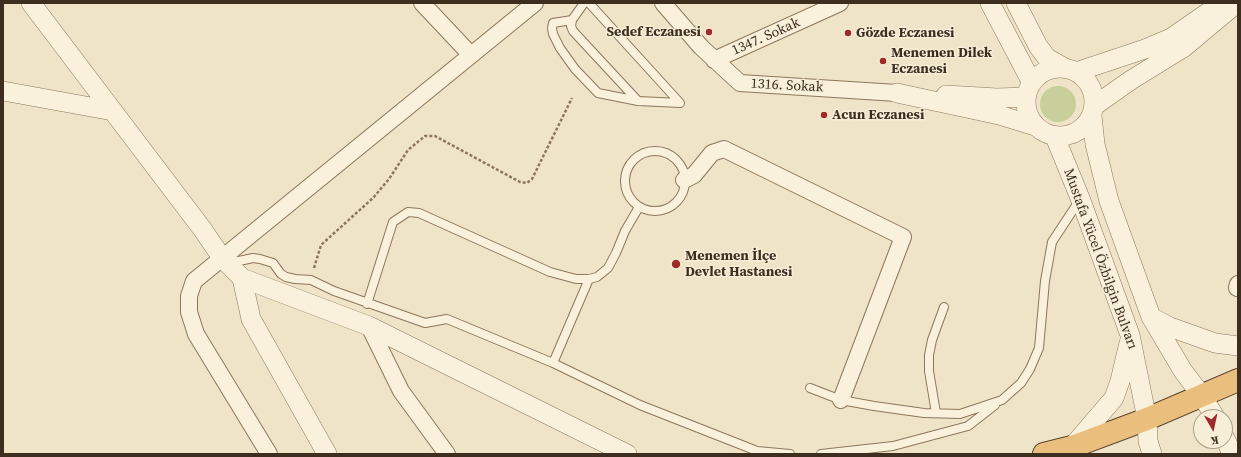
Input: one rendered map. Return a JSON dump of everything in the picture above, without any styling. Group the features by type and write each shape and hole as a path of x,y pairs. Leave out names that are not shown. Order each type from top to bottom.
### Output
{"highway":[{"path":"1044,454 1072,447 1147,419 1238,380"}],"street":[{"path":"31,3 203,230 222,258 242,278 369,326 627,454"},
{"path":"422,3 471,54"},
{"path":"269,454 196,334 189,312 189,296 194,281 535,3"},
{"name":"1316. Sokak","path":"663,3 701,47 740,84 897,93"},
{"name":"1347. Sokak","path":"714,60 840,3"},
{"path":"990,3 1029,90"},
{"path":"1016,3 1038,46 1047,58 1070,70 1084,78 1090,86 1094,96 1093,111 1086,125 1077,132 1066,136 1055,137 1044,133 1035,126 1027,113 1029,90 1038,76 1056,68 1070,70 1145,49 1171,38 1220,3"},
{"path":"1093,111 1131,80 1183,48 1237,3"},
{"path":"897,93 997,98 1029,90"},
{"path":"3,91 113,111"},
{"path":"897,93 999,116 1035,126"},
{"name":"Mustafa Yücel Özbilgin Bulvarı","path":"1093,111 1095,144 1109,201 1151,317 1183,371 1210,409"},
{"name":"Mustafa Yücel Özbilgin Bulvarı","path":"1055,137 1080,198 1130,336 1147,419 1148,441 1152,454"},
{"path":"684,180 694,175 712,153 724,149 902,237 841,400"},
{"path":"242,278 251,319 327,454"},
{"path":"1151,317 1170,327 1215,343 1238,346"},
{"path":"369,326 401,392 447,454"},
{"path":"1072,447 1114,398 1120,381 1130,336"}],"lane":[{"path":"584,3 572,20 571,26 573,31 638,101"},
{"path":"572,20 553,23 553,34 560,48 575,69 598,93 638,101 680,102 589,3"},
{"path":"649,151 659,151 669,154 677,161 682,170 684,189 680,197 674,204 666,209 657,211 640,207 631,200 626,191 626,171 631,162 639,155 649,151"},
{"path":"821,454 893,446 968,426 1002,400 1021,383 1030,369 1038,348 1052,242 1080,198"},
{"path":"367,304 393,222 408,212 419,213 550,272 576,279 589,279 597,277 608,268 616,253 624,231 640,207"},
{"path":"222,258 239,261 253,258 260,259 273,263 281,274 286,277 311,280 367,304 425,322 447,319 553,363 640,404 757,451 790,454"},
{"path":"553,363 589,279"},
{"path":"936,413 929,371 929,355 932,340 944,307"},
{"path":"810,388 841,400 874,406 936,413 960,414 1002,400"}],"path":[{"path":"311,280 321,244 373,198 390,180 408,150 425,136 435,136 520,182 526,183 532,179 572,98"}],"green space":[{"path":"1062,86 1071,91 1075,97 1075,111 1071,117 1062,122 1054,122 1045,117 1041,111 1040,100 1045,91 1051,87"}],"place":[{"name":"Sedef Eczanesi","path":"709,32"},
{"name":"Gözde Eczanesi","path":"848,33"},
{"name":"Menemen Dilek Eczanesi","path":"883,61"},
{"name":"Acun Eczanesi","path":"824,115"},
{"name":"Menemen İlçe Devlet Hastanesi","path":"676,264"}]}
